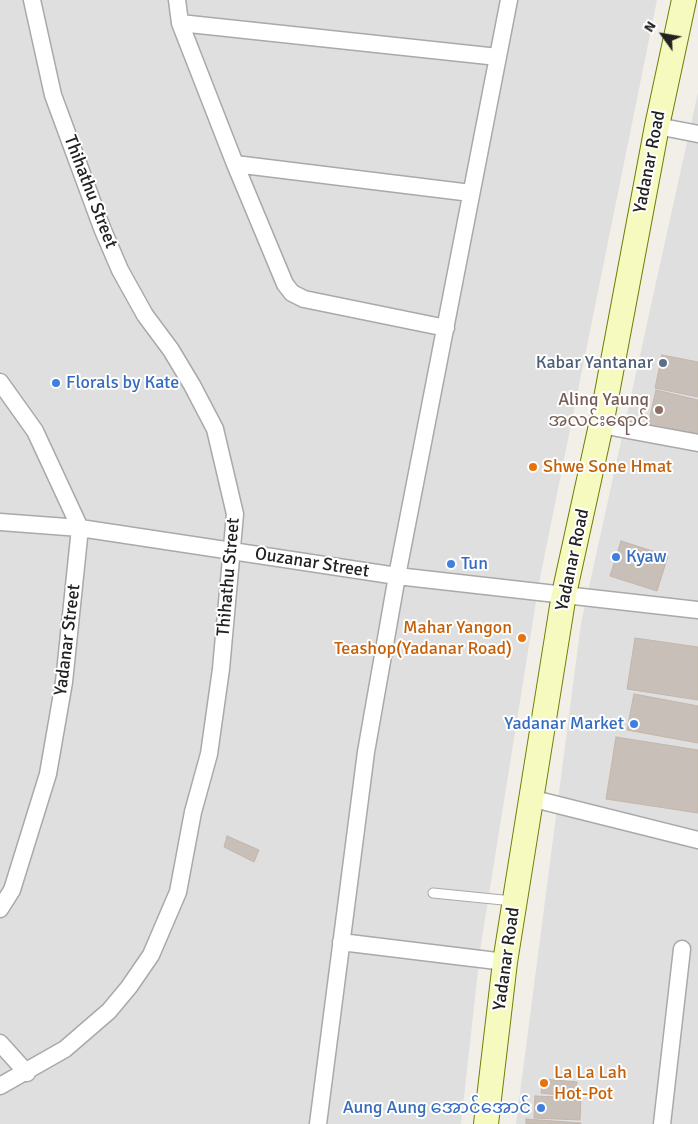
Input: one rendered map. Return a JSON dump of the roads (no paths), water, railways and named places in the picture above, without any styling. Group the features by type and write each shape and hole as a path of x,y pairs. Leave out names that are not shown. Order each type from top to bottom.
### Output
{"main road":[{"name":"Yadanar Road","path":"486,1124 505,962 564,594 601,426 657,126 684,0"}],"street":[{"name":"Thihathu Street","path":"0,1086 65,1050 108,1011 129,987 151,956 178,892 193,812 209,754 221,669 236,514 215,429 171,350 144,315 120,270 102,228 53,95 32,0"},
{"path":"177,0 180,23 235,164 285,284 292,293 304,299 446,328"},
{"path":"318,1124 366,752 397,576 509,0"},
{"path":"180,23 498,57"},
{"path":"657,126 698,134"},
{"path":"235,164 471,193"},
{"path":"0,382 35,431 80,528"},
{"path":"601,426 698,443"},
{"name":"Ouzanar Street","path":"0,522 80,528 397,576 698,610"},
{"name":"Yadanar Street","path":"0,909 12,890 48,774 64,682 80,528"},
{"path":"530,798 698,840"},
{"path":"341,942 505,962"},
{"path":"662,1124 682,949"},
{"path":"0,1042 27,1072"}],"lane":[{"path":"433,893 516,902"}],"place":[{"name":"Kabar Yantanar","path":"663,363"},
{"name":"Florals by Kate","path":"56,383"},
{"name":"Aling Yaung အလင်းရောင်","path":"659,410"},
{"name":"Shwe Sone Hmat","path":"533,467"},
{"name":"Kyaw","path":"616,557"},
{"name":"Tun","path":"451,564"},
{"name":"Mahar Yangon Teashop(Yadanar Road)","path":"522,638"},
{"name":"Yadanar Market","path":"634,724"},
{"name":"La La Lah Hot-Pot","path":"544,1083"},
{"name":"Aung Aung အောင်အောင်","path":"541,1108"}]}
